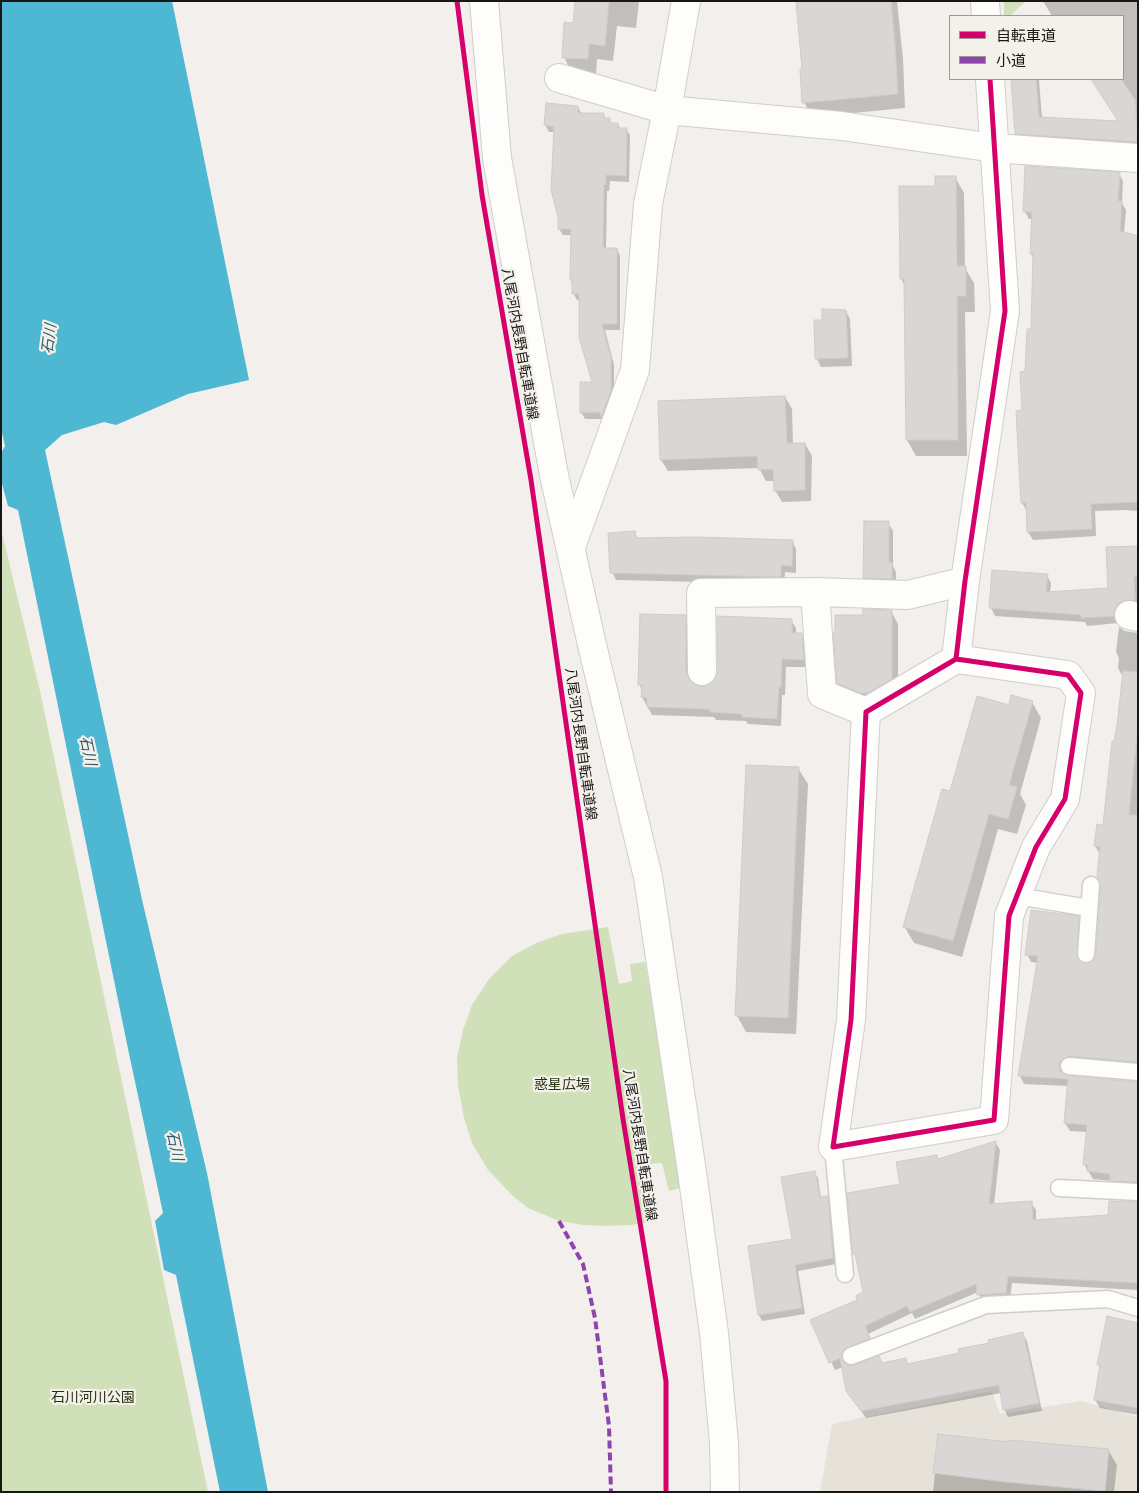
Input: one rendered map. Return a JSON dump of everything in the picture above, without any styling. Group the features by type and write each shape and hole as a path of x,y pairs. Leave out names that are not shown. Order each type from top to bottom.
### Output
{"street":[{"path":"484,1 497,158 554,476 592,645 648,877 714,1333 724,1443 725,1492"},
{"path":"571,547 635,370 648,204 686,1"},
{"path":"985,1 986,15"},
{"path":"559,78 667,110 842,126 994,148 1138,158"},
{"path":"956,659 965,581 1005,311 990,80"},
{"path":"702,672 701,593 815,592 908,595 965,581"},
{"path":"815,592 822,694 866,712"},
{"path":"956,659 1068,675 1081,693 1065,798 1036,847 1009,916 994,1120 833,1147 851,1020 866,712 956,659"}],"lane":[{"path":"1086,954 1091,886"},
{"path":"1017,896 1089,908"},
{"path":"1069,1066 1138,1072"},
{"path":"833,1147 845,1274"},
{"path":"1059,1188 1138,1192"},
{"path":"851,1356 986,1305 1108,1299 1138,1308"}],"shaded area":[{"path":"992,1391 1000,1414 1081,1401 1138,1417 1138,1492 820,1492 832,1424"}],"green space":[{"path":"1004,1 1026,1 1011,15 1004,15"},
{"name":"石川河川公園","path":"1,529 40,691 208,1492 1,1492"},
{"name":"惑星広場","path":"608,927 619,984 632,981 630,964 645,962 683,1187 669,1191 662,1163 647,1164 655,1221 631,1225 583,1225 559,1221 528,1208 513,1196 488,1170 472,1143 464,1118 458,1085 457,1058 463,1030 472,1005 489,979 512,956 536,943 562,934"}],"water":[{"name":"石川","path":"1,1 172,1 249,380 188,394 116,425 104,422 62,435 45,450 143,904 207,1173 268,1492 220,1492 176,1275 164,1270 155,1221 163,1213 18,510 8,506 1,480 1,453 5,446 1,428"}],"building":[{"path":"575,1 609,1 605,46 589,44 588,59 562,58 564,22 573,23"},
{"path":"796,1 891,1 898,94 802,103 800,69 802,69"},
{"path":"1011,80 1036,80 1039,117 1118,121 1092,80 1122,80 1135,100 1138,142 1015,134"},
{"path":"546,103 578,106 578,113 604,113 604,118 610,118 610,123 618,123 618,128 627,128 626,176 606,175 606,185 604,184 603,248 617,248 617,324 602,324 611,358 611,390 601,417 600,412 580,413 580,382 592,382 579,337 579,294 572,294 572,280 570,280 571,229 558,229 558,217 551,190 554,127 544,125"},
{"path":"1025,166 1120,172 1118,201 1122,201 1120,231 1138,236 1138,502 1091,504 1092,529 1027,532 1026,503 1021,503 1016,411 1022,410 1020,372 1025,371 1027,329 1031,329 1033,254 1030,254 1032,212 1023,212"},
{"path":"935,176 956,176 957,266 966,266 966,296 957,296 958,440 906,440 904,279 900,279 899,186 935,186"},
{"path":"822,309 846,310 848,358 815,359 814,320 822,320"},
{"path":"785,396 787,443 805,443 805,490 774,491 773,469 758,470 757,456 660,460 658,401"},
{"path":"864,521 889,521 889,562 892,563 892,579 863,578"},
{"path":"635,531 636,538 696,537 793,540 792,566 781,565 781,577 610,573 608,533"},
{"path":"1138,546 1138,576 1134,577 1135,600 1125,600 1118,604 1114,611 1114,616 1081,618 1081,615 989,608 992,570 1048,574 1046,592 1108,588 1106,547"},
{"path":"863,609 892,610 892,679 868,693 860,693 837,683 833,633 835,633 835,615 863,615"},
{"path":"640,614 686,615 686,672 689,679 695,685 702,687 710,684 716,678 718,671 717,616 792,619 792,633 802,633 804,660 782,659 777,719 742,717 742,714 710,712 710,709 647,707 647,698 641,697 642,685 638,685"},
{"path":"1123,671 1138,672 1138,726 1129,815 1138,815 1138,1062 1070,1056 1061,1060 1059,1066 1060,1071 1068,1076 1138,1082 1138,1182 1110,1181 1110,1174 1087,1171 1088,1165 1083,1165 1087,1125 1064,1123 1068,1079 1018,1076 1038,956 1025,955 1031,910 1079,916 1077,958 1086,964 1091,963 1096,955 1101,886 1097,877 1100,847 1094,846 1097,824 1103,825 1112,741 1114,741 1117,726"},
{"path":"1011,695 1033,701 1009,785 1017,787 1008,819 989,814 953,941 903,927 942,789 950,791 977,696 1009,705"},
{"path":"746,765 799,767 788,1018 735,1016"},
{"path":"996,1141 989,1204 1032,1201 1033,1220 1108,1215 1109,1201 1138,1202 1138,1283 1008,1276 1006,1293 977,1295 976,1284 910,1312 907,1306 865,1326 870,1338 844,1349 841,1355 844,1363 849,1366 854,1365 879,1356 882,1363 906,1358 907,1364 959,1353 958,1349 989,1343 988,1340 1023,1332 1039,1403 1003,1410 999,1385 861,1411 846,1391 840,1358 829,1363 810,1320 857,1300 856,1296 863,1292 855,1254 853,1254 847,1193 900,1184 896,1162 937,1155 938,1159"},
{"path":"815,1171 820,1197 828,1196 833,1258 795,1265 802,1308 758,1315 748,1246 792,1239 781,1177"},
{"path":"1107,1316 1138,1323 1138,1408 1094,1400 1100,1365 1097,1365"},
{"path":"938,1434 1008,1442 1008,1440 1109,1449 1105,1491 933,1473"}],"marked path":[{"path":"559,1221 583,1264 595,1318 609,1426 611,1492"}],"cycle path":[{"name":"八尾河内長野自転車道線","path":"457,1 482,195 531,480 623,1119 666,1381 666,1492"},
{"path":"956,659 965,581 1005,311 990,80"},
{"path":"956,659 1068,675 1081,693 1065,799 1036,847 1009,916 994,1120 833,1147 851,1020 866,712 956,659"}]}
